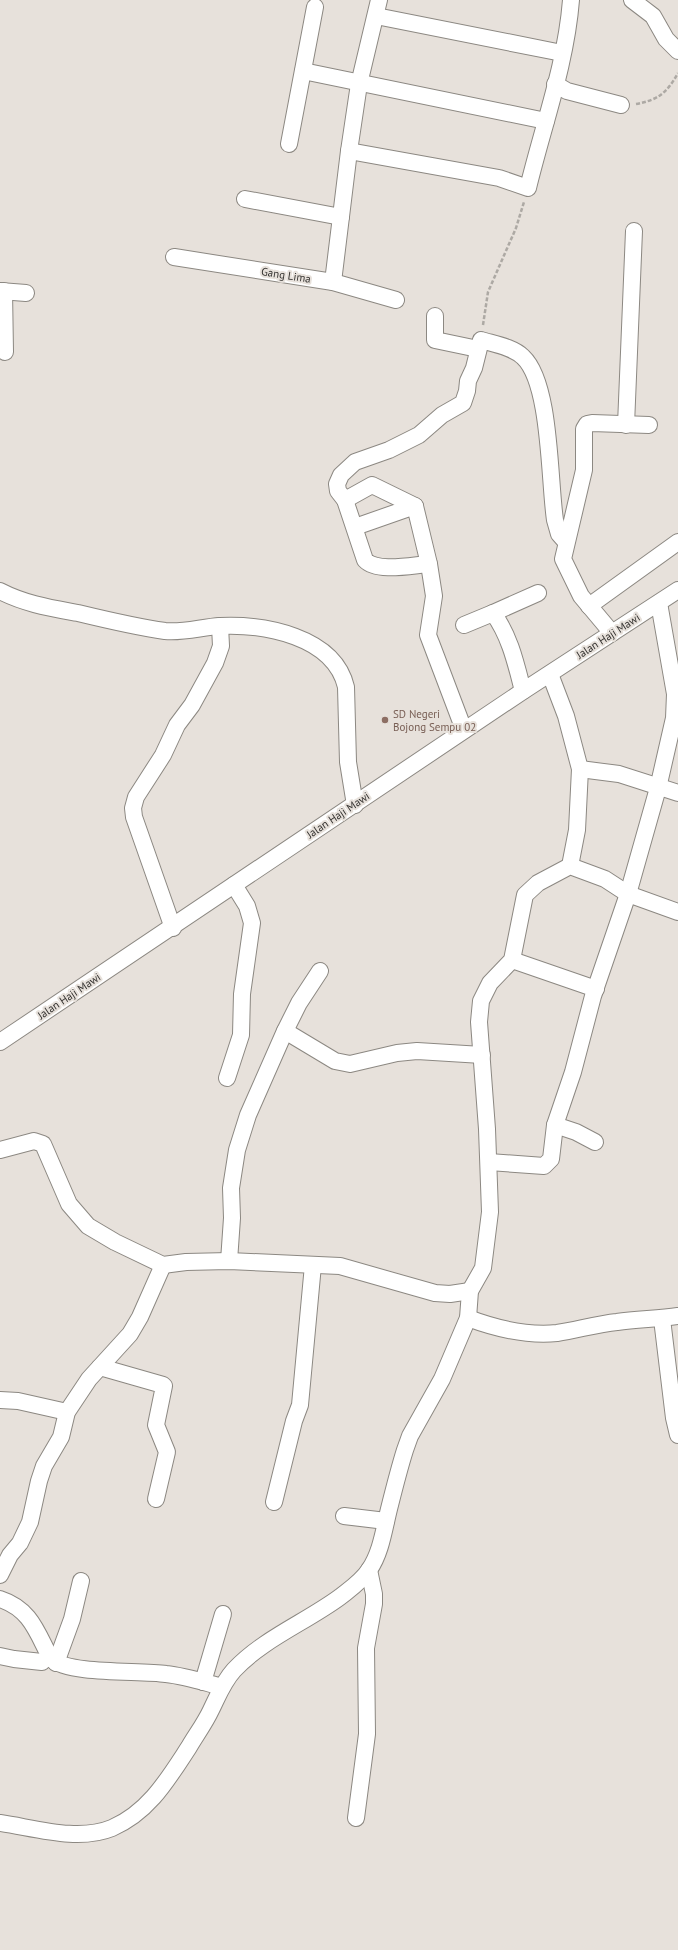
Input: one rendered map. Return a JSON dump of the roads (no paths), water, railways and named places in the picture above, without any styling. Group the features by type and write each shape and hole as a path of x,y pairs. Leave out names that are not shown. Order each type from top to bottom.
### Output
{"street":[{"path":"332,282 359,84 379,0"},
{"path":"349,151 499,178 528,188 555,84 571,0"},
{"path":"632,0 653,16 666,39 678,50"},
{"path":"289,144 315,7"},
{"path":"376,16 562,53"},
{"path":"303,71 359,84 546,122"},
{"path":"555,84 567,91 621,105"},
{"path":"245,199 340,217"},
{"path":"626,425 634,231"},
{"name":"Gang Lima","path":"174,257 332,282 396,300"},
{"path":"5,352 2,291 26,293"},
{"path":"435,316 436,340 515,350 532,367 537,379 544,411 555,520 559,534 566,542"},
{"path":"429,564 385,568 373,566 365,560 355,527 345,500 338,491 337,484 341,475 355,462 389,450 418,435 442,415 463,403 467,391 468,381 474,368 479,345"},
{"path":"612,633 581,596 563,559 584,470 584,429 587,424 592,422 626,425 649,425"},
{"path":"345,500 372,485 415,506"},
{"path":"355,527 415,506"},
{"path":"415,506 429,564 434,596 428,635 464,730"},
{"path":"589,606 678,542"},
{"name":"Jalan Haji Mawi","path":"0,1042 173,928 234,885 355,805 464,730 678,590"},
{"path":"0,591 24,602 166,631 220,626 248,626 296,636 324,653 339,668 346,687 348,762 355,805"},
{"path":"464,625 538,593"},
{"path":"489,1162 539,1166 547,1165 551,1159 555,1125 573,1072 596,989 628,894 658,788 674,718 675,694 659,603"},
{"path":"493,613 500,622 513,652 523,691"},
{"path":"173,928 134,817 134,803 136,797 163,755 176,725 192,705 215,663 221,646 220,626"},
{"path":"550,674 566,716 580,769 577,830 570,866"},
{"path":"580,769 618,774 658,788 678,793"},
{"path":"0,1823 67,1833 98,1832 112,1828 144,1809 164,1785 211,1711 222,1687 234,1670 265,1644 317,1613 360,1582 369,1570 381,1540 410,1436 442,1379 468,1318 470,1291 483,1268 490,1212 489,1162 479,1022 483,995 493,979 512,960 517,942 525,895 538,883 570,866 605,879 628,894 678,912"},
{"path":"227,1078 241,1035 242,994 252,923 247,906 234,885"},
{"path":"512,960 596,989"},
{"path":"229,1261 232,1218 231,1188 237,1150 248,1115 285,1032 299,1003 320,971"},
{"path":"285,1032 334,1061 350,1064 397,1053 417,1051 482,1054"},
{"path":"555,1125 576,1132 595,1142"},
{"path":"0,1150 34,1141 43,1144 69,1204 88,1226 115,1242 163,1265 186,1262 229,1261 354,1268 435,1292 450,1294 470,1291"},
{"path":"0,1576 10,1555 20,1543 30,1522 39,1481 44,1466 61,1437 67,1412 79,1393 100,1367 130,1334 140,1317 163,1265"},
{"path":"274,1502 294,1421 300,1405 313,1265"},
{"path":"468,1318 485,1324 528,1333 558,1332 618,1322 662,1319 678,1316"},
{"path":"662,1319 674,1418 678,1435"},
{"path":"100,1367 164,1384 156,1425 167,1452 156,1499"},
{"path":"0,1400 18,1401 67,1412"},
{"path":"344,1516 386,1521"},
{"path":"356,1818 367,1734 366,1648 374,1599 373,1586 369,1570"},
{"path":"49,1662 72,1619 81,1581"},
{"path":"0,1599 12,1603 26,1614 35,1626 52,1659 49,1662"},
{"path":"203,1682 222,1614"},
{"path":"0,1656 14,1660 49,1662 90,1669 166,1674 222,1687"}],"place":[{"name":"SD Negeri Bojong Sempu 02","path":"385,720"}]}
